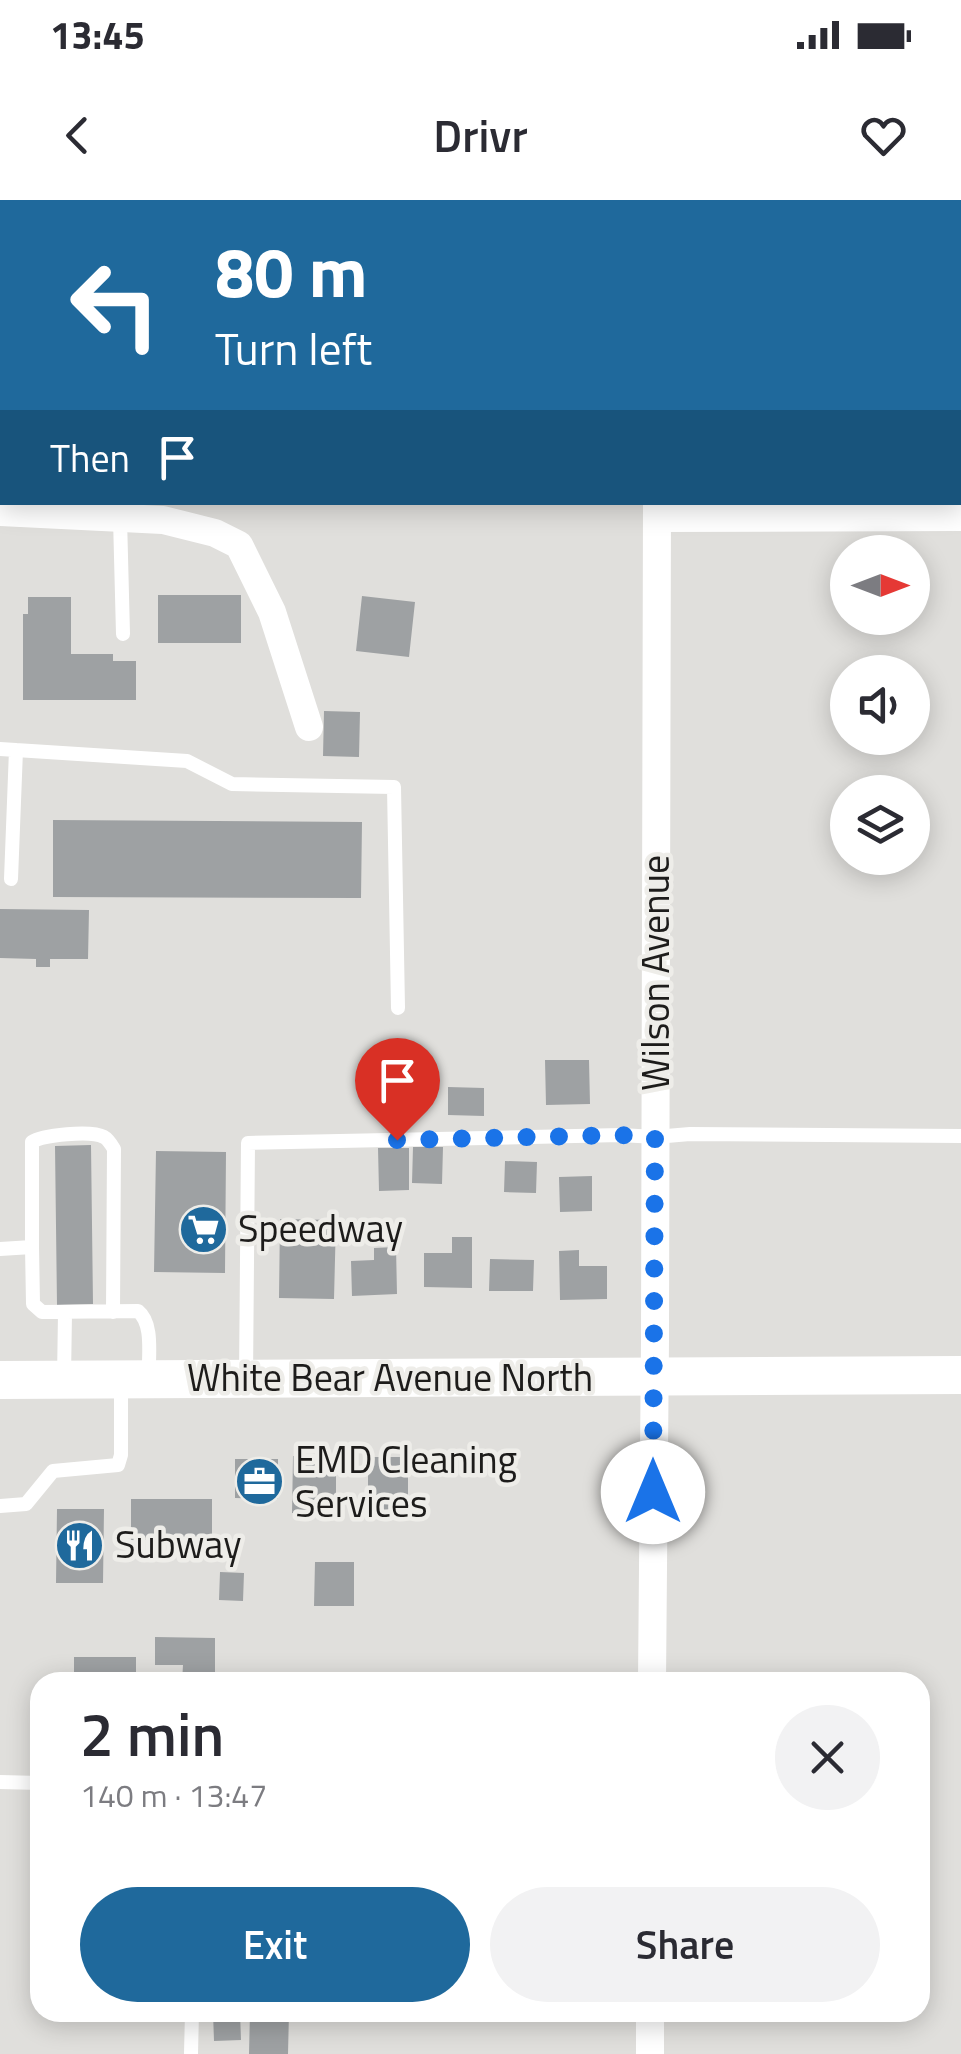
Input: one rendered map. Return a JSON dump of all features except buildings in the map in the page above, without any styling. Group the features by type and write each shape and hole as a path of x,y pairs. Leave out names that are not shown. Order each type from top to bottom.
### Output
{"main road":[{"name":"White Bear Avenue North","path":"0,1380 961,1375"}],"street":[{"path":"657,510 961,517"},
{"name":"Wilson Avenue","path":"652,1672 657,510"},
{"path":"0,512 163,520 215,533 239,545 272,612 309,728"},
{"path":"650,2022 650,2054"}],"lane":[{"path":"120,518 123,634"},
{"path":"11,879 8,750 187,761 232,784 394,787 398,1008"},
{"path":"0,1506 26,1504 53,1471 118,1464 147,1326 138,1311 112,1312 65,1313 42,1312 33,1304 32,1142 40,1136 94,1134 106,1138 114,1149 112,1312"},
{"path":"246,1379 248,1143 621,1135 655,1138 690,1134 961,1136"},
{"path":"0,1248 32,1247"},
{"path":"64,1380 65,1313"},
{"path":"0,1782 30,1783"},
{"path":"192,2022 192,2054"}],"place":[{"name":"Speedway","path":"203,1229"},
{"name":"EMD Cleaning Services","path":"260,1482"},
{"name":"Subway","path":"80,1545"}],"route":[{"path":"397,1140 621,1135 655,1138 653,1492"}]}
